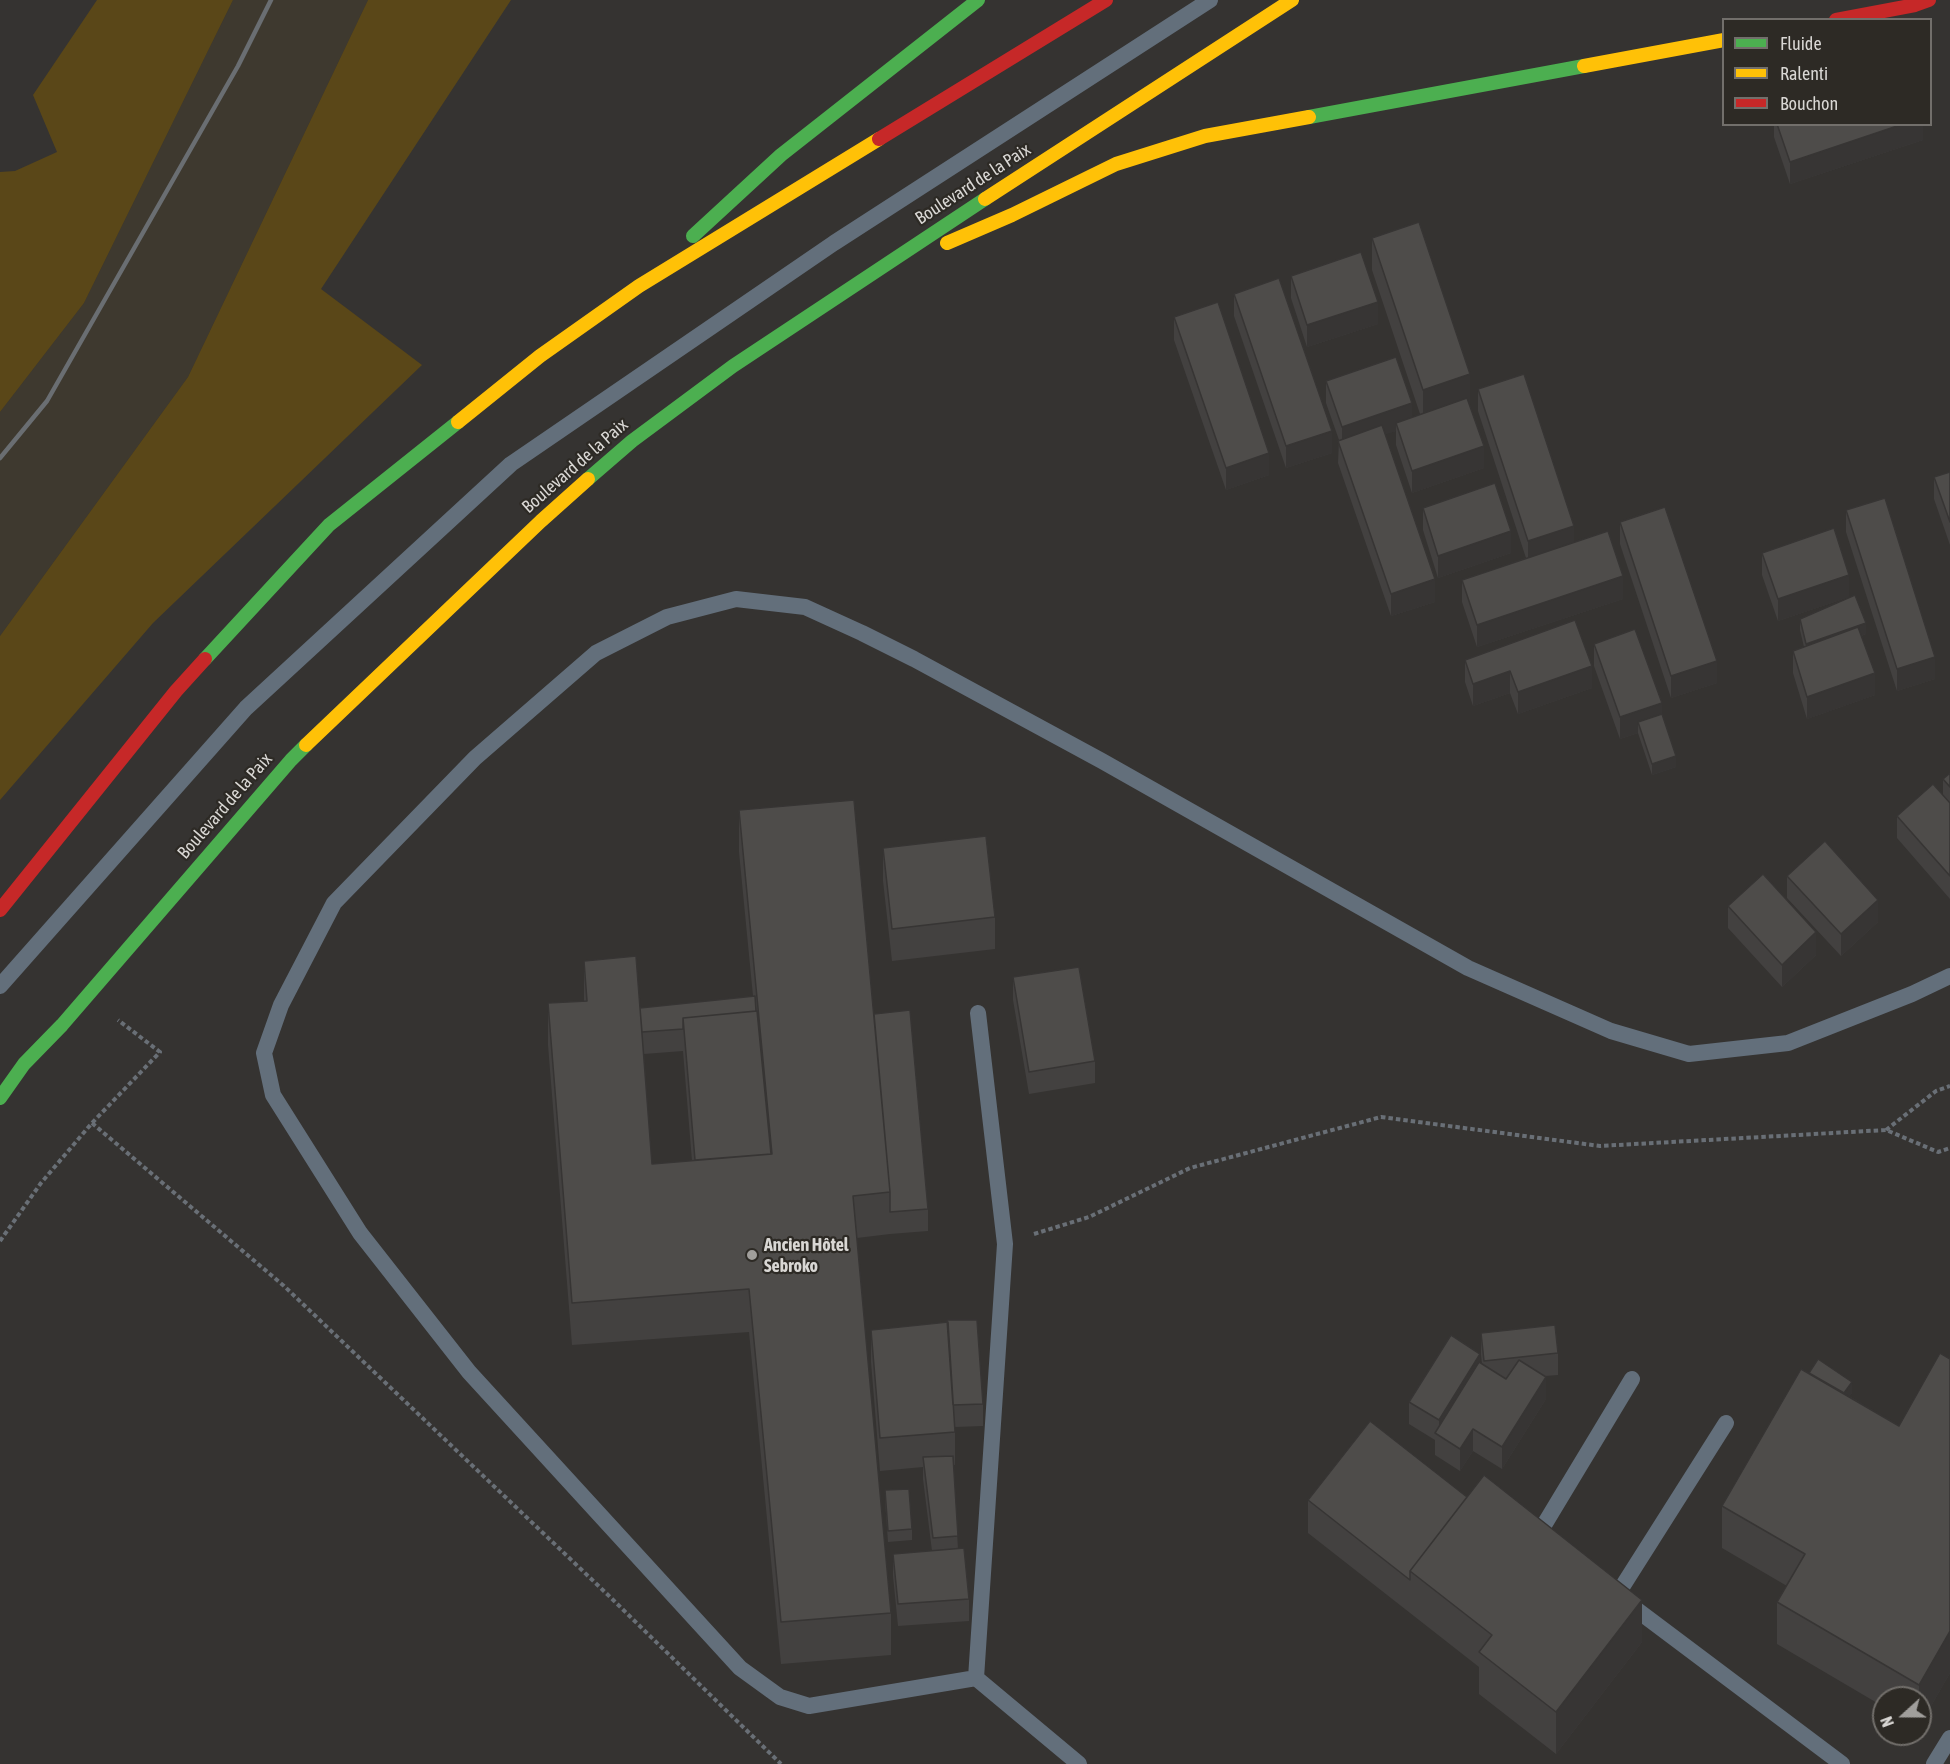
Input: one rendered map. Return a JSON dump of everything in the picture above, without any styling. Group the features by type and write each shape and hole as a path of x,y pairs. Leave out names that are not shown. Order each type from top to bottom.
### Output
{"main road":[{"path":"639,286 781,155 978,0"},
{"path":"0,910 176,691 329,525 540,356 639,286 1106,0"},
{"name":"Boulevard de la Paix","path":"0,1098 24,1064 62,1025 291,760 541,521 632,441 733,366 850,287 1292,0"},
{"path":"1847,18 1915,5 1929,0"},
{"path":"850,287 1012,215 1116,164 1205,136 1722,40"}],"lane":[{"name":"Boulevard de la Paix","path":"0,986 246,708 511,464 834,243 1210,0"},
{"path":"1079,1764 975,1678 809,1706 780,1697 741,1668 468,1372 360,1233 273,1095 264,1053 281,1005 334,903 475,758 596,653 667,617 736,599 805,607 914,659 1081,749 1468,968 1611,1031 1689,1054 1788,1043 1912,994 1950,976"},
{"path":"975,1678 1005,1244 978,1013"},
{"path":"1522,1523 1542,1538 1632,1379"},
{"path":"1726,1423 1612,1591 1842,1764"},
{"path":"1934,1764 1950,1738"}],"path":[{"path":"0,1240 41,1184 92,1123 160,1052"},
{"path":"1886,1131 1936,1091 1950,1086"},
{"path":"1005,1244 1089,1217 1190,1168 1381,1117 1600,1146 1886,1131 1938,1152 1950,1148"},
{"path":"92,1123 284,1286 607,1594 780,1764"}],"shaded area":[{"path":"97,0 233,0 84,303 0,412 0,172 15,171 57,152 33,95"},
{"path":"233,0 368,0 188,377 0,636 0,412 84,303"},
{"path":"368,0 511,0 321,289 422,365 153,623 0,800 0,636 188,377"}],"building":[{"path":"1778,126 1897,126 1790,162"},
{"path":"1419,222 1470,374 1423,390 1372,238"},
{"path":"1361,252 1378,302 1307,325 1291,276"},
{"path":"1279,278 1332,431 1286,446 1234,294"},
{"path":"1218,302 1269,453 1226,468 1174,317"},
{"path":"1396,357 1412,403 1342,427 1326,381"},
{"path":"1524,374 1574,526 1528,541 1478,389"},
{"path":"1467,398 1484,446 1412,471 1396,423"},
{"path":"1382,425 1435,579 1391,594 1338,441"},
{"path":"1950,472 1950,522 1934,477"},
{"path":"1495,483 1511,531 1438,556 1423,508"},
{"path":"1885,498 1935,657 1897,669 1846,510"},
{"path":"1665,507 1717,661 1671,676 1620,522"},
{"path":"1834,528 1849,575 1778,599 1762,553"},
{"path":"1608,531 1623,576 1477,625 1462,580"},
{"path":"1855,595 1866,623 1806,644 1800,619"},
{"path":"1575,620 1592,666 1518,692 1510,671 1473,684 1465,660"},
{"path":"1858,627 1875,673 1807,697 1793,651"},
{"path":"1635,629 1662,703 1620,717 1594,644"},
{"path":"1662,714 1676,756 1652,764 1638,722"},
{"path":"1950,773 1950,787 1943,779"},
{"path":"1933,784 1950,803 1950,876 1897,816"},
{"name":"Ancien Hôtel Sebroko","path":"854,800 890,1192 853,1196 891,1613 781,1622 749,1289 572,1303 548,1003 587,1001 584,961 636,956 652,1164 772,1154 739,810"},
{"path":"986,836 995,917 892,929 883,848"},
{"path":"1825,841 1878,900 1841,934 1787,876"},
{"path":"1763,874 1816,932 1782,965 1728,906"},
{"path":"1079,967 1095,1061 1029,1072 1013,977"},
{"path":"755,996 756,1011 683,1018 683,1029 642,1032 640,1008"},
{"path":"910,1010 928,1209 890,1212 874,1014"},
{"path":"757,1011 771,1154 695,1160 683,1018"},
{"path":"947,1320 977,1320 983,1404 953,1405"},
{"path":"948,1322 955,1432 880,1438 871,1330"},
{"path":"1555,1325 1558,1353 1484,1361 1481,1333"},
{"path":"1451,1335 1480,1354 1439,1420 1409,1402"},
{"path":"1940,1353 1950,1359 1950,1631 1919,1685 1777,1602 1805,1554 1722,1506 1801,1369 1899,1426"},
{"path":"1818,1359 1852,1382 1844,1393 1809,1373"},
{"path":"1519,1360 1546,1377 1502,1447 1473,1429 1460,1449 1435,1433 1479,1362 1506,1379"},
{"path":"1370,1421 1467,1497 1410,1571 1410,1580 1308,1500"},
{"path":"953,1456 958,1536 933,1538 923,1457"},
{"path":"1484,1475 1642,1600 1556,1712 1479,1652 1492,1635 1410,1571"},
{"path":"909,1489 912,1529 888,1531 885,1490"},
{"path":"964,1548 969,1599 898,1604 893,1554"}],"railway":[{"path":"0,458 47,401 238,66 271,0"}],"traffic: fast":[{"path":"693,236 781,155 978,0"},
{"path":"1309,117 1584,66"},
{"path":"588,479 632,441 733,366 985,199"},
{"path":"205,659 329,525 458,422"},
{"path":"0,1098 24,1064 62,1025 306,745"}],"traffic: slow":[{"path":"985,199 1292,0"},
{"path":"1584,66 1722,40"},
{"path":"947,243 1012,215 1116,164 1205,136 1309,117"},
{"path":"458,422 540,356 639,286 879,139"},
{"path":"306,745 588,479"}],"traffic: jam":[{"path":"879,139 1106,0"},
{"path":"1847,18 1915,5 1929,0"},
{"path":"0,910 176,691 205,659"}],"place":[{"name":"Ancien Hôtel Sebroko","path":"752,1255"}]}
